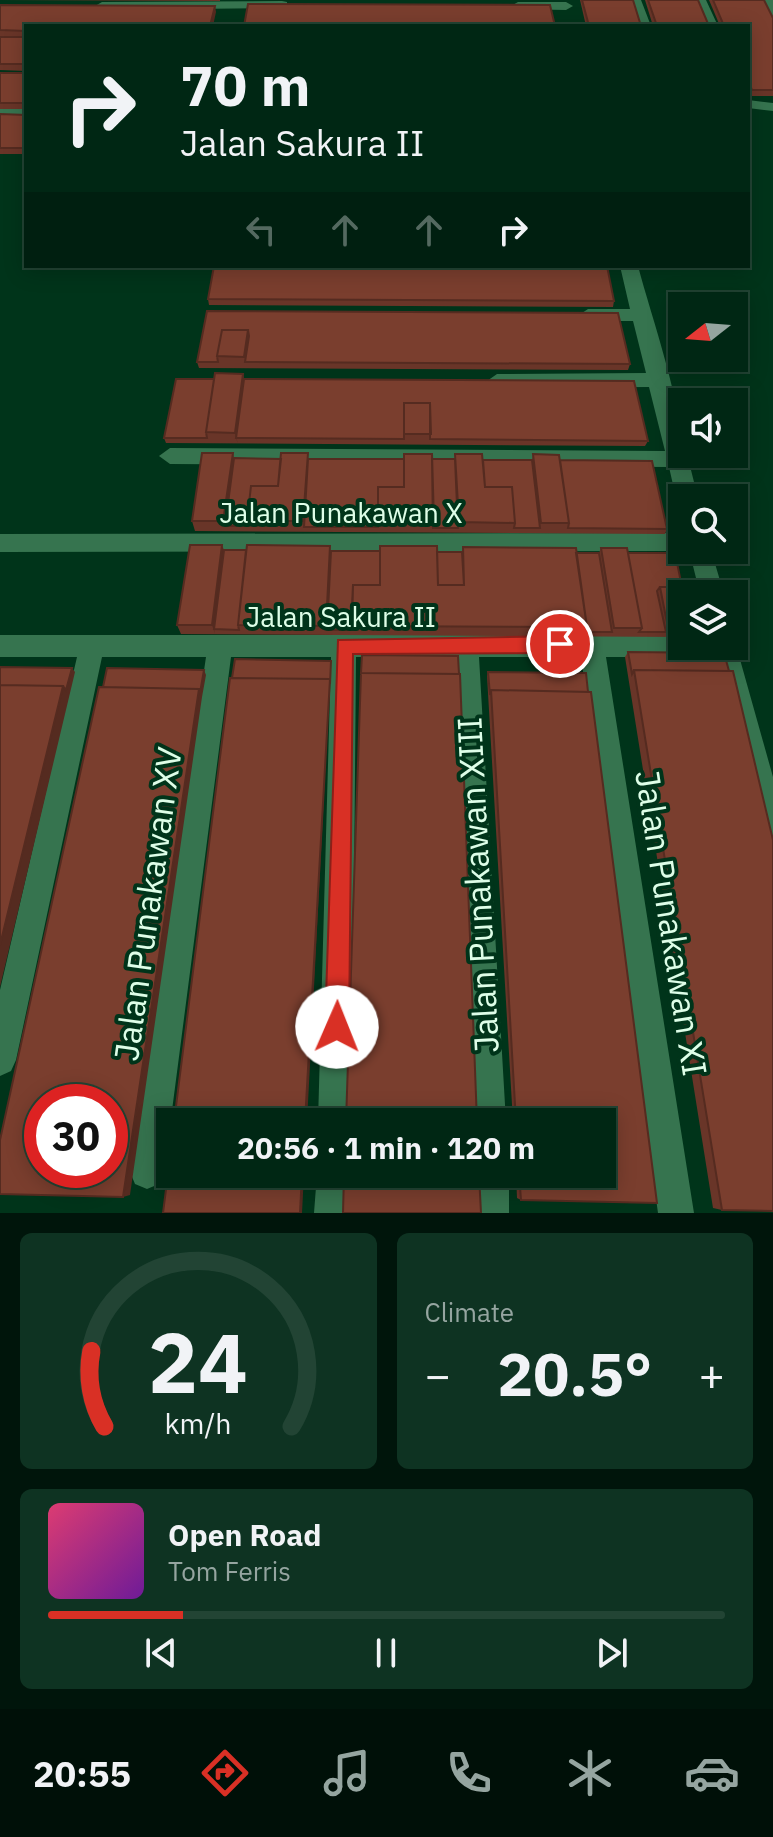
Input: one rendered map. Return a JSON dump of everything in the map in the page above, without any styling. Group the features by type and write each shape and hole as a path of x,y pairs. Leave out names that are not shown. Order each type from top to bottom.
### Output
{"street":[{"path":"635,0 643,24"},
{"path":"700,0 710,24"},
{"path":"767,0 773,12"},
{"path":"92,6 298,5"},
{"path":"497,5 567,7"},
{"path":"750,104 773,107"},
{"path":"0,114 24,114"},
{"path":"629,268 668,420"},
{"path":"561,315 641,315"},
{"path":"483,381 659,380"},
{"path":"170,456 668,459"},
{"name":"Jalan Punakawan X","path":"0,543 668,542"},
{"name":"Jalan Sakura II","path":"0,646 466,647 591,643 668,646"},
{"name":"Jalan Punakawan XI","path":"591,643 676,1213"},
{"path":"335,1108 344,646"},
{"name":"Jalan Punakawan XV","path":"147,1172 220,647"},
{"name":"Jalan Punakawan XIII","path":"466,647 488,1108"},
{"path":"0,1060 91,648"},
{"path":"730,660 768,785 773,830"},
{"path":"332,1213 333,1188"}],"building":[{"path":"582,0 633,0 640,24 588,24"},
{"path":"648,0 698,0 708,24 656,24"},
{"path":"713,0 764,0 773,18 773,90 752,90 750,86 750,24 723,24"},
{"path":"248,4 550,5 555,24 244,24"},
{"path":"0,5 215,6 210,24 24,24 24,31 0,30"},
{"path":"0,37 24,37 24,64 0,64"},
{"path":"0,73 24,73 24,103 0,103"},
{"path":"0,114 24,115 24,148 0,148"},
{"path":"214,268 607,268 614,301 208,299"},
{"path":"207,311 618,313 630,364 245,362 248,330 222,330 218,362 197,362"},
{"path":"222,330 248,330 244,357 217,356"},
{"path":"215,373 243,374 235,433 206,432"},
{"path":"176,379 214,379 207,438 164,438"},
{"path":"244,379 634,381 648,441 430,439 430,403 404,403 404,439 236,438"},
{"path":"404,403 430,403 431,434 404,434"},
{"path":"202,453 233,453 223,521 192,521"},
{"path":"281,453 308,453 303,521 247,521 251,486 278,486"},
{"path":"404,454 432,454 434,522 378,522 378,487 404,487"},
{"path":"455,454 482,454 485,487 512,487 515,523 459,522"},
{"path":"533,454 559,455 569,523 541,523"},
{"path":"234,458 281,459 278,486 251,486 248,526 225,526"},
{"path":"308,459 404,459 404,487 378,487 378,527 304,527"},
{"path":"432,459 455,459 458,528 433,528"},
{"path":"483,460 532,460 540,528 514,528 512,487 485,487"},
{"path":"560,460 652,461 667,529 568,528"},
{"path":"190,545 222,545 212,625 177,625"},
{"path":"247,545 330,546 326,626 238,625"},
{"path":"380,546 437,546 438,585 464,585 463,547 576,548 587,627 351,626 353,585 380,585"},
{"path":"601,548 627,548 642,628 614,628"},
{"path":"224,550 246,550 239,630 214,629"},
{"path":"331,551 380,551 380,585 353,585 352,630 327,630"},
{"path":"437,552 462,552 464,585 438,585"},
{"path":"576,553 599,553 612,632 585,632 587,627"},
{"path":"628,553 668,553 668,564 677,564 681,580 668,580 668,587 660,587 657,591 666,632 639,632 642,628"},
{"path":"660,587 668,587 668,628"},
{"path":"628,652 668,652 668,660 726,660 729,671 634,670 632,674"},
{"path":"362,655 458,656 459,674 361,673"},
{"path":"235,659 331,661 330,684 330,679 232,678"},
{"path":"0,667 72,668 66,690 63,686 0,685"},
{"path":"107,668 204,670 200,693 199,689 103,687"},
{"path":"634,670 733,671 773,840 773,1211 722,1210"},
{"path":"488,672 586,673 588,692 491,690 490,695"},
{"path":"361,673 460,674 476,1108 346,1108"},
{"path":"230,678 330,679 306,1108 176,1108"},
{"path":"0,685 63,686 0,945"},
{"path":"99,687 199,689 128,1164 128,1084 24,1084 24,1188 124,1188 123,1197 0,1194 0,1140"},
{"path":"491,690 591,692 657,1203 521,1200 520,1188 616,1188 616,1108 515,1108"},
{"path":"166,1188 301,1188 300,1213 163,1213"},
{"path":"344,1188 480,1188 481,1213 343,1213"}],"route":[{"path":"337,1027 344,646 560,644"}]}
